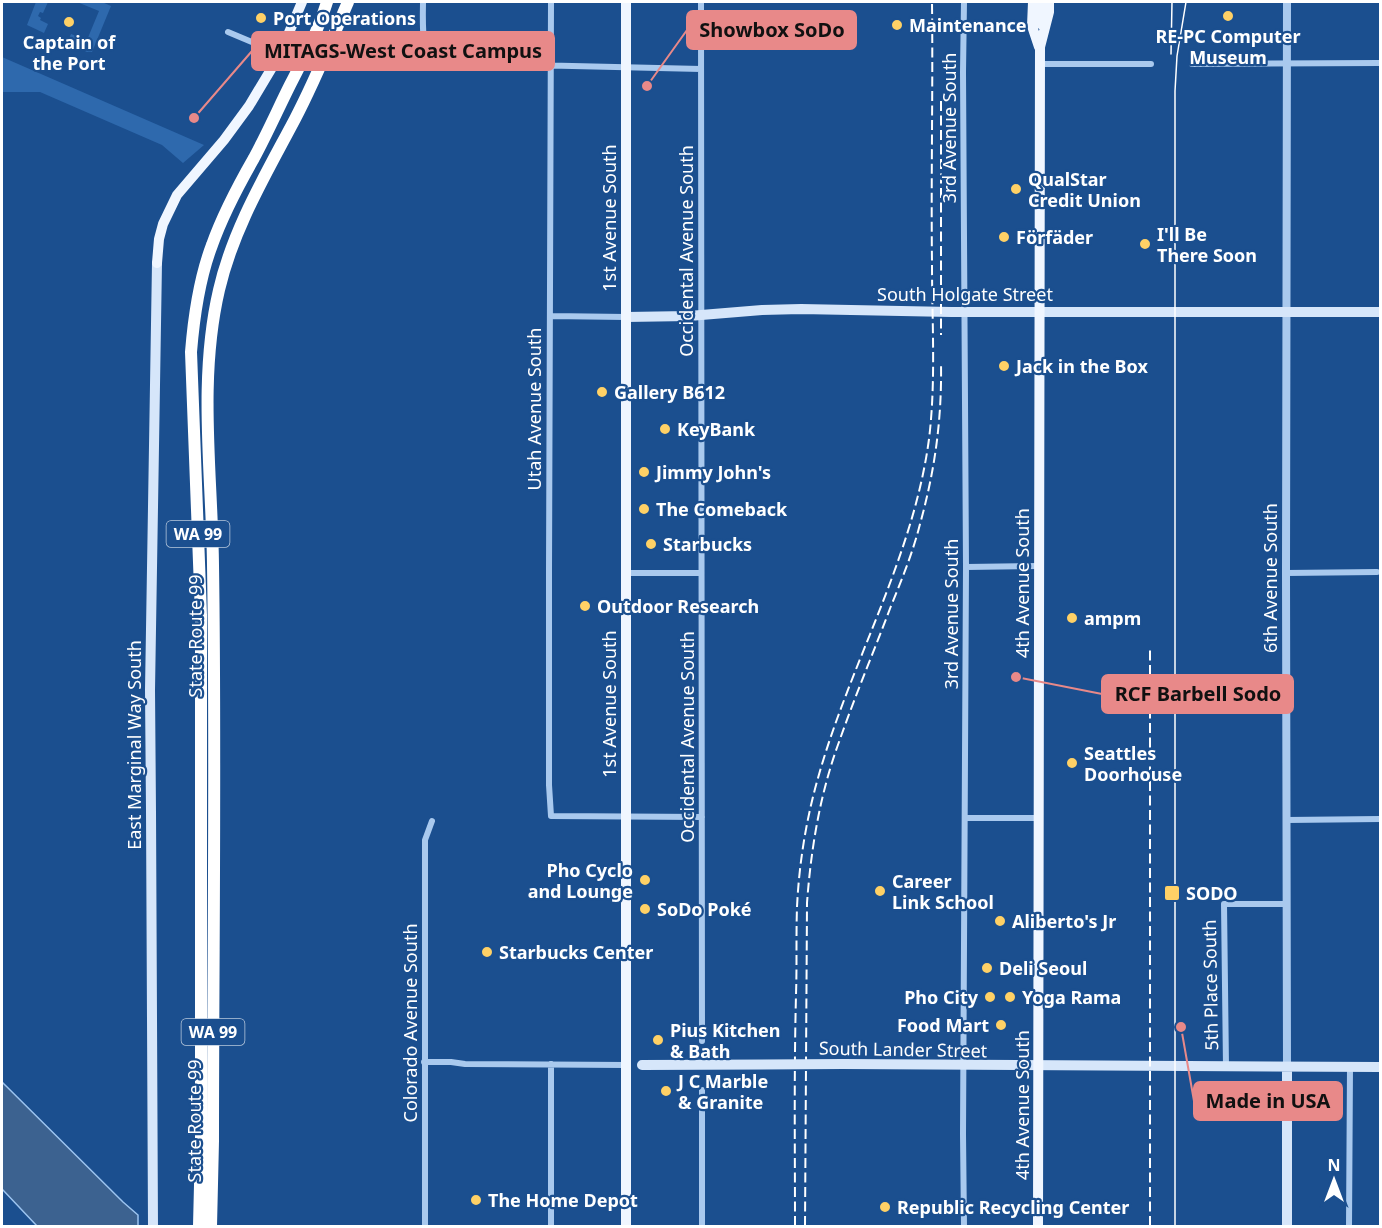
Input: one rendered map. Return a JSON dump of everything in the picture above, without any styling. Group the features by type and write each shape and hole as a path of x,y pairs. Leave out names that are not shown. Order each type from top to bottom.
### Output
{"highway":[{"name":"State Route 99","path":"199,1227 201,615 191,352 194,322 198,292 212,244 235,192 308,49 327,2"},
{"name":"State Route 99","path":"211,1227 213,564 207,396 212,332 219,287 250,204 321,65 348,2"}],"main road":[{"path":"279,56 302,2"},
{"name":"1st Avenue South","path":"626,2 626,1227"},
{"name":"4th Avenue South","path":"1033,2 1032,26 1040,47"},
{"name":"4th Avenue South","path":"1038,1227 1040,47 1049,12 1049,2"},
{"path":"1040,47 1042,7"},
{"name":"East Marginal Way South","path":"153,1227 150,690 159,240 163,224 177,195 224,140 249,106 279,56"},
{"name":"South Holgate Street","path":"626,317 801,309 965,312 1380,312"},
{"name":"South Lander Street","path":"626,1065 1380,1067"},
{"name":"6th Avenue South","path":"1287,1067 1287,1227"}],"street":[{"path":"423,2 427,55 442,64 701,69"},
{"name":"Utah Avenue South","path":"551,2 549,316 549,785 551,816 626,817"},
{"name":"Occidental Avenue South","path":"701,2 702,1041"},
{"name":"3rd Avenue South","path":"964,2 966,567 964,1227"},
{"name":"6th Avenue South","path":"1287,2 1287,1067"},
{"path":"228,33 264,47 279,56"},
{"path":"1192,64 1380,63"},
{"path":"1040,64 1151,64"},
{"name":"South Holgate Street","path":"549,316 626,317"},
{"path":"966,567 1039,566"},
{"path":"1286,573 1377,572"},
{"path":"625,573 701,573"},
{"path":"626,817 702,817"},
{"path":"965,818 1038,818"},
{"path":"1287,820 1380,819"},
{"name":"Colorado Avenue South","path":"425,1227 425,840 432,821"},
{"name":"5th Place South","path":"1226,1067 1224,904 1287,904"},
{"name":"South Lander Street","path":"424,1062 626,1065"},
{"path":"551,1064 551,1227"},
{"path":"1349,1227 1350,1067"},
{"path":"702,1090 702,1227"}],"shaded area":[{"path":"36,2 48,2 43,13 40,12 38,16 40,20 48,24 44,33 27,25"},
{"path":"77,2 102,2 111,6 92,52 67,43 71,34 87,40 99,11"},
{"path":"2,57 204,145 183,163 162,145 40,92 2,92"},
{"path":"2,1082 138,1215 138,1226 37,1226 2,1189"}],"tram line":[{"path":"1171,54 1172,2"},
{"path":"1175,1226 1175,91 1177,56 1186,2"}],"railway":[{"path":"795,1226 797,918 799,875 804,842 818,778 831,735 880,610 909,526 921,483 929,439 933,374 932,2"},
{"path":"941,101 941,335"},
{"path":"805,1226 807,903 814,842 832,762 907,565 920,524 930,484 936,444 941,362"},
{"path":"1150,649 1150,1226"}],"place":[{"name":"RE-PC Computer Museum","path":"1228,16"},
{"name":"Port Operations","path":"261,18"},
{"name":"Captain of the Port","path":"69,22"},
{"name":"Maintenance","path":"897,25"},
{"name":"Showbox SoDo","path":"647,86"},
{"name":"MITAGS-West Coast Campus","path":"194,118"},
{"name":"QualStar Credit Union","path":"1016,189"},
{"name":"Förfäder","path":"1004,237"},
{"name":"I'll Be There Soon","path":"1145,244"},
{"name":"Jack in the Box","path":"1004,366"},
{"name":"Gallery B612","path":"602,392"},
{"name":"KeyBank","path":"665,429"},
{"name":"Jimmy John's","path":"644,472"},
{"name":"The Comeback","path":"644,509"},
{"name":"Starbucks","path":"651,544"},
{"name":"Outdoor Research","path":"585,606"},
{"name":"ampm","path":"1072,618"},
{"name":"RCF Barbell Sodo","path":"1016,677"},
{"name":"Seattles Doorhouse","path":"1072,763"},
{"name":"Pho Cyclo and Lounge","path":"645,880"},
{"name":"Career Link School","path":"880,891"},
{"name":"SODO","path":"1172,893"},
{"name":"SoDo Poké","path":"645,909"},
{"name":"Aliberto's Jr","path":"1000,921"},
{"name":"Starbucks Center","path":"487,952"},
{"name":"Deli Seoul","path":"987,968"},
{"name":"Pho City","path":"990,997"},
{"name":"Yoga Rama","path":"1010,997"},
{"name":"Food Mart","path":"1001,1025"},
{"name":"Made in USA","path":"1181,1027"},
{"name":"Pius Kitchen & Bath","path":"658,1040"},
{"name":"J C Marble & Granite","path":"666,1091"},
{"name":"The Home Depot","path":"476,1200"},
{"name":"Republic Recycling Center","path":"885,1207"}]}
